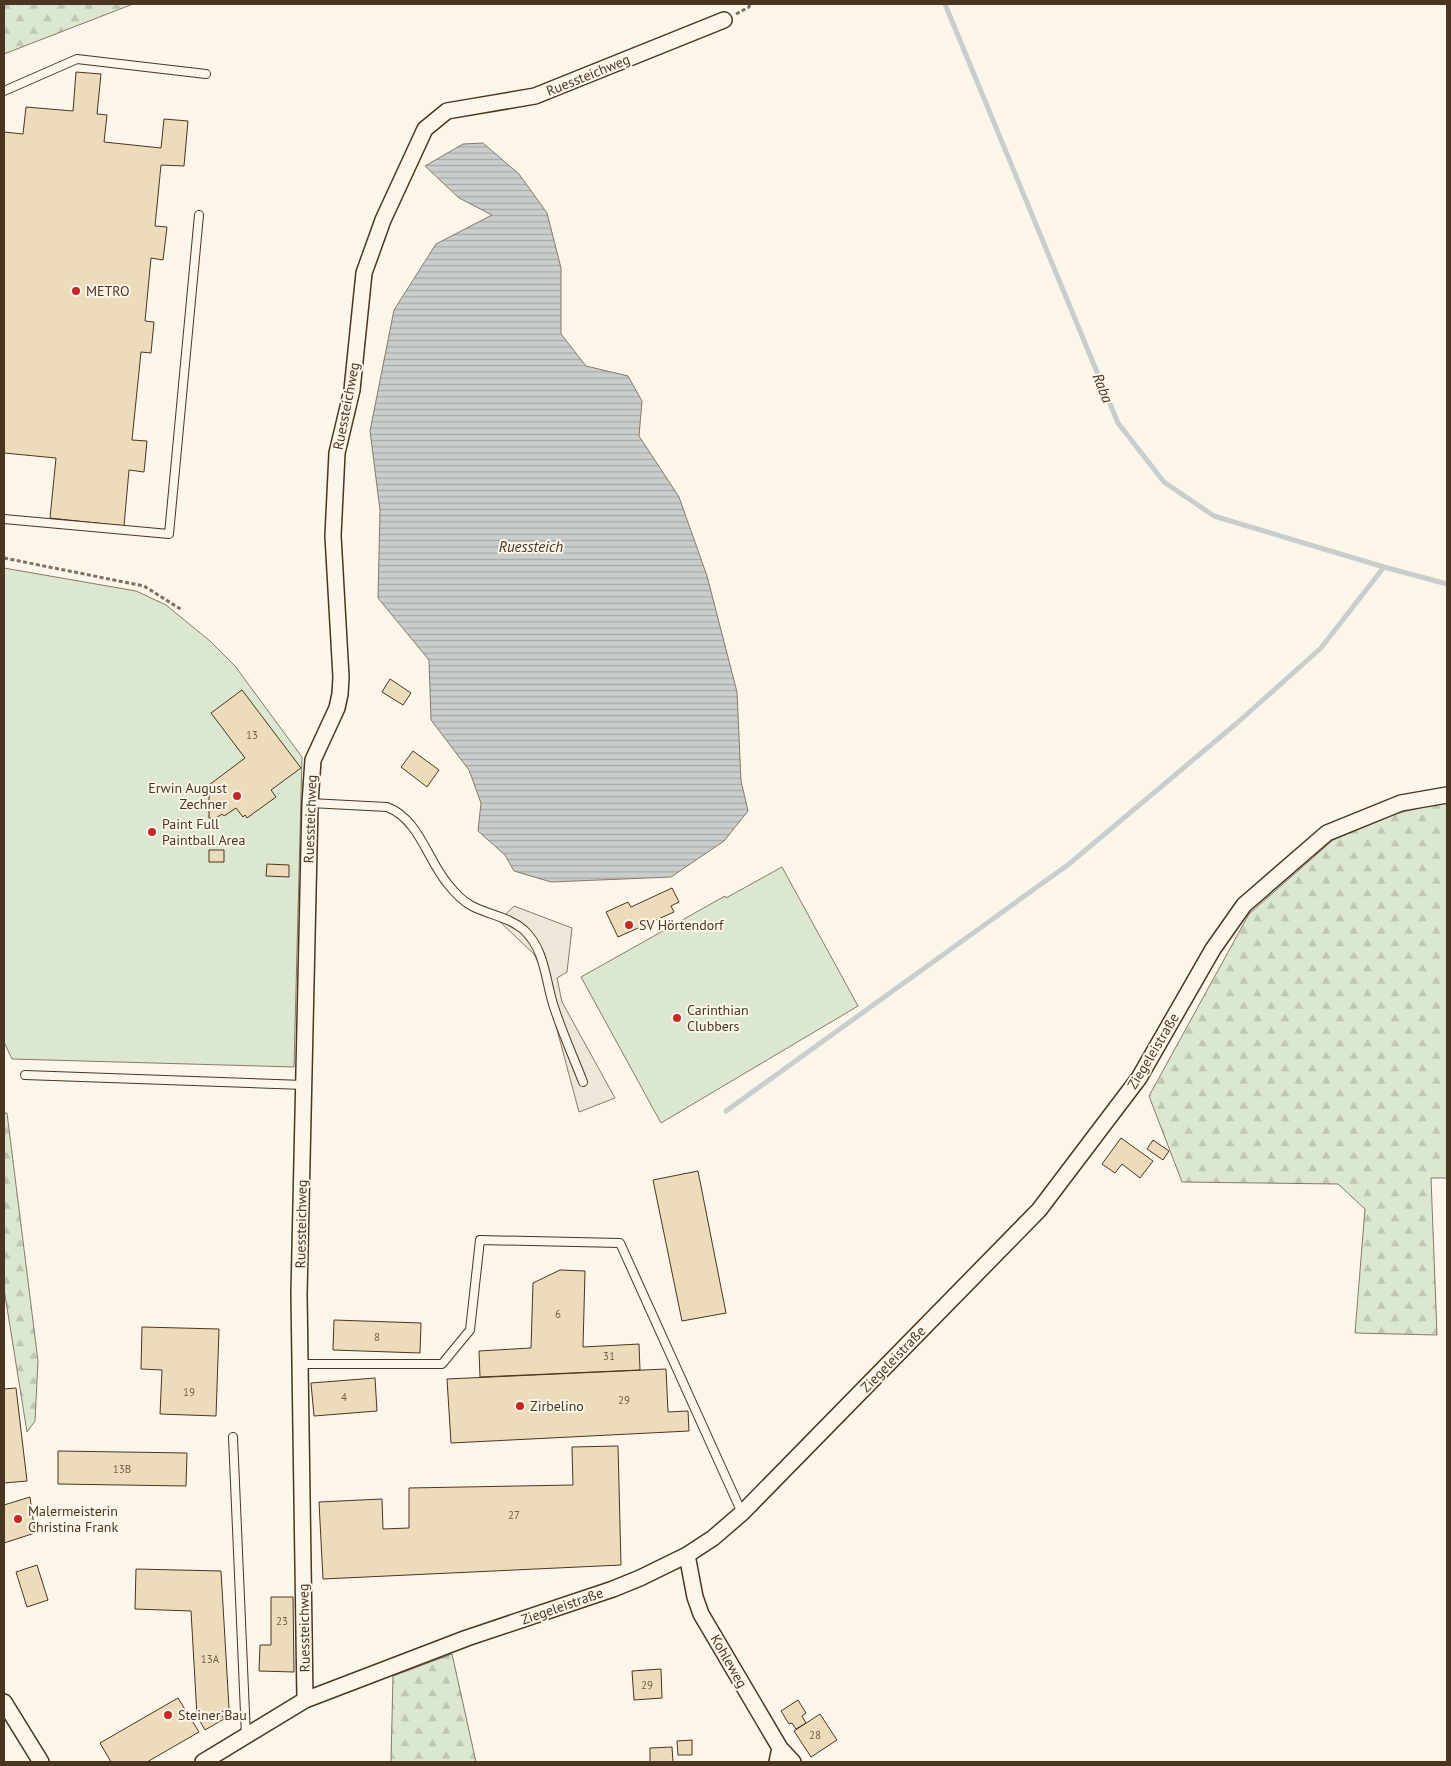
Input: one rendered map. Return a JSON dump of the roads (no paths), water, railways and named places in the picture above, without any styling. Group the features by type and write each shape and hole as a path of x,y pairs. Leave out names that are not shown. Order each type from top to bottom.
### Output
{"street":[{"name":"Ruessteichweg","path":"305,1700 299,1301 310,803 313,760 337,708 340,694 341,677 333,536 337,453 352,390 364,273 383,220 426,129 447,110 535,96 724,20"},
{"name":"Ziegeleistraße","path":"203,1762 305,1700 467,1638 613,1589 687,1555 713,1538 742,1513 1039,1210 1139,1078 1213,949 1244,905 1327,833 1401,803 1447,796"},
{"name":"Kohleweg","path":"687,1555 696,1597 702,1614 778,1755 793,1762"},
{"path":"4,1702 41,1762"}],"lane":[{"path":"4,91 77,59 206,74"},
{"path":"4,519 170,534 199,215"},
{"path":"310,803 387,807 396,810 404,816 445,881 456,894 472,906 507,920 524,930 542,957 553,1003 583,1082"},
{"path":"25,1075 304,1085"},
{"path":"300,1364 442,1364 470,1330 480,1240 620,1243 742,1513"},
{"path":"233,1437 246,1736"}],"water":[{"name":"Ruessteich","path":"483,143 519,174 547,213 561,268 561,334 586,366 628,376 642,401 639,436 679,497 707,576 737,692 741,781 748,811 724,841 671,877 551,882 514,871 505,855 478,831 481,803 469,770 431,720 429,660 378,598 380,510 370,431 394,310 436,244 492,215 459,198 425,166 463,144"}],"waterway":[{"name":"Raba","path":"945,4 1118,423 1164,482 1214,516 1447,584"},
{"path":"726,1111 1069,864 1237,723 1321,648 1384,567"}],"place":[{"name":"METRO","path":"76,291"},
{"name":"Erwin August Zechner","path":"237,796"},
{"name":"Paint Full Paintball Area","path":"152,832"},
{"name":"SV Hörtendorf","path":"629,925"},
{"name":"Carinthian Clubbers","path":"677,1018"},
{"name":"Zirbelino","path":"520,1406"},
{"name":"Malermeisterin Christina Frank","path":"18,1519"},
{"name":"Steiner Bau","path":"168,1715"}]}
